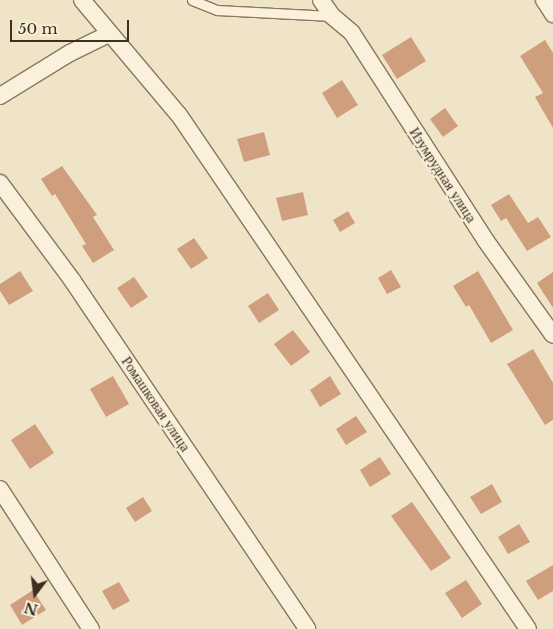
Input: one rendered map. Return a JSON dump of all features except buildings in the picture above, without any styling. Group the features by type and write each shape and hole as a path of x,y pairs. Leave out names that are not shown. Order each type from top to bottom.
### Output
{"street":[{"path":"82,0 179,115 528,629"},
{"name":"Изумрудная улица","path":"321,0 332,16 352,33 486,241 553,335"},
{"path":"544,0 553,14"},
{"path":"0,96 70,53 109,34"},
{"name":"Ромашковая улица","path":"0,183 72,280 307,629"},
{"path":"0,489 92,629"}],"lane":[{"path":"192,0 217,10 332,16"}]}
